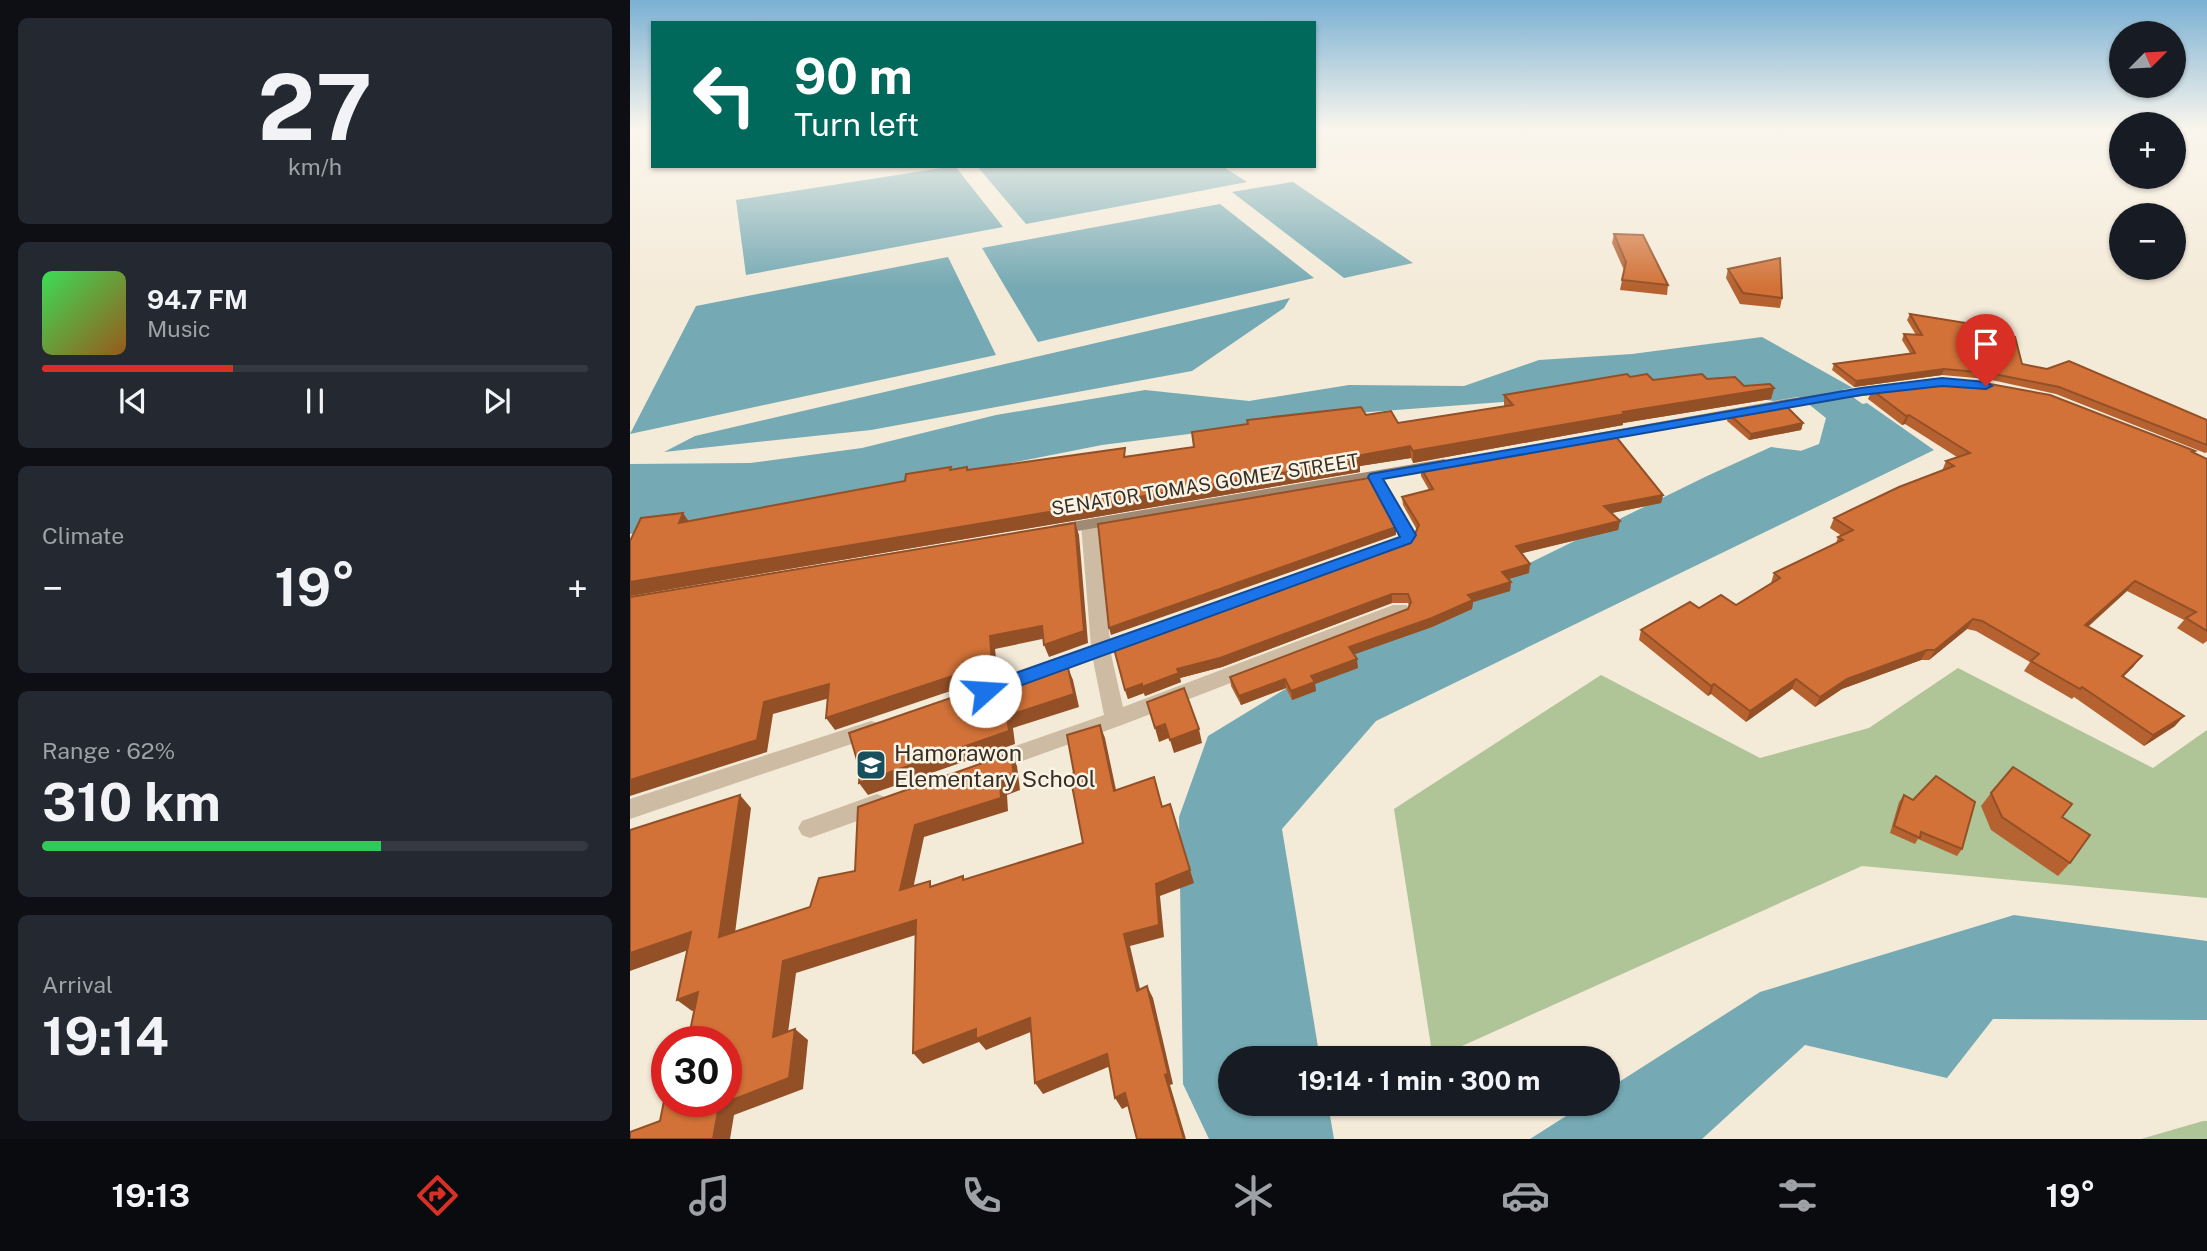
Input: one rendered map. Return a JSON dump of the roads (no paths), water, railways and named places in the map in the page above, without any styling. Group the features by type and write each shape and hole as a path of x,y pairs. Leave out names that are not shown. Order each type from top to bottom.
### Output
{"main road":[{"path":"1581,440 1787,403 1902,387"},
{"name":"SENATOR TOMAS GOMEZ STREET","path":"1035,533 1457,462"}],"street":[{"path":"1279,586 1406,540 1409,535 1375,477"},
{"path":"1089,524 1101,650 1115,719"},
{"path":"963,773 1115,719 1400,610"},
{"path":"951,703 1152,632"},
{"path":"630,808 887,724"},
{"path":"810,828 899,796"}],"water":[{"path":"857,181 967,181 1003,227 746,275 736,200"},
{"path":"990,181 1247,182 1026,224"},
{"path":"1293,182 1413,263 1344,278 1232,192"},
{"path":"1220,204 1314,278 1038,342 982,248"},
{"path":"948,257 996,355 630,434 696,306"},
{"path":"1290,298 1284,308 1192,371 871,430 664,452 695,436"},
{"path":"1762,337 1853,388 1774,401 1664,385 1541,399 1356,413 1102,445 768,511 630,534 630,464 750,463 862,448 996,415 1145,390 1249,401 1349,385 1464,386 1539,360 1632,354"},
{"path":"1867,403 1934,450 1376,721 1282,829 1318,1046 1218,1046 1218,1116 1330,1116 1334,1139 1209,1139 1183,1084 1179,817 1208,736 1338,657 1707,476 1771,447 1819,453 1836,430 1825,413"},
{"path":"2014,915 2207,941 2207,1020 1993,1019 1947,1078 1805,1045 1702,1139 1530,1139 1566,1116 1620,1116 1620,1081 1760,992"}],"waterway":[{"path":"1755,366 1787,368 1849,414 1840,452 1814,462"}],"place":[{"name":"Hamorawon Elementary School","path":"871,765"}]}
